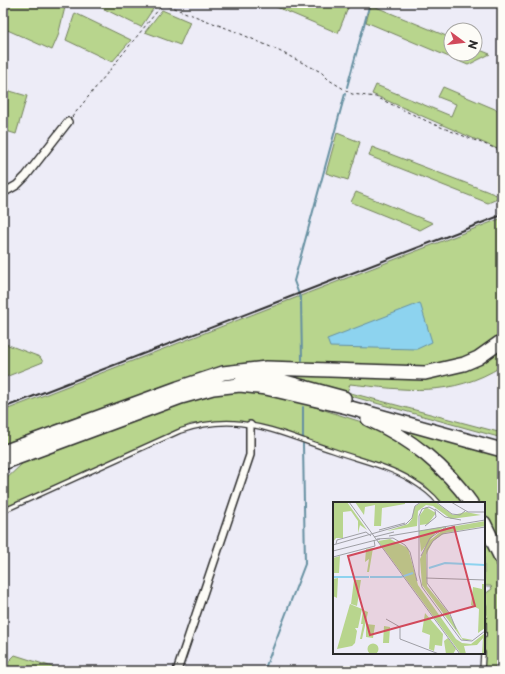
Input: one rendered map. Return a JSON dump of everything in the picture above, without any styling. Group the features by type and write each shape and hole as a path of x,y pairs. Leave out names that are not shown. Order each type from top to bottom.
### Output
{"highway":[{"path":"3,452 201,380 230,372 266,368 400,374 433,372 457,367 470,362 502,341"},
{"path":"201,380 242,376 278,380 502,441"},
{"path":"3,463 181,397 214,388 240,385 258,386 314,399 502,450"},
{"path":"314,399 365,418 399,436 414,446 442,470 470,502"},
{"path":"485,525 502,560"}],"street":[{"path":"3,193 17,185 26,176 68,122"},
{"path":"177,671 250,455 250,425"}],"lane":[{"path":"3,511 196,425 234,423 263,427 399,474 424,488 438,502"},
{"path":"482,671 483,654"}],"path":[{"path":"68,122 163,4 234,30 279,51 321,72 329,80 352,94 376,97 421,118 502,151"}],"green space":[{"path":"3,3 66,3 58,36 52,50 3,28"},
{"path":"92,3 157,3 141,27"},
{"path":"267,3 350,3 338,33"},
{"path":"371,5 443,35 443,54 366,22"},
{"path":"162,10 190,22 180,45 145,32"},
{"path":"75,13 131,40 112,62 66,40"},
{"path":"483,51 490,54 483,58"},
{"path":"461,62 474,62 468,65"},
{"path":"376,85 451,116 456,104 438,97 443,87 502,112 502,151 372,94"},
{"path":"3,89 27,96 16,134 3,130"},
{"path":"337,133 360,142 348,180 326,173"},
{"path":"372,147 502,197 488,203 369,156"},
{"path":"356,192 433,223 420,230 351,202"},
{"path":"502,218 502,336 480,353 434,368 271,364 127,402 71,419 3,446 3,411"},
{"path":"3,343 40,357 43,362 3,378"},
{"path":"502,346 502,366 465,383 428,389 390,388 350,384 347,392 502,433 502,438 311,385 247,372 419,378"},
{"path":"235,390 271,393 368,424 384,432 424,459 466,502 441,502 425,485 385,466 258,425 230,421 191,424 3,509 3,482 24,462 187,401"},
{"path":"375,418 502,453 502,554 485,520 485,502 473,502"},
{"path":"485,532 502,569 502,671 484,671 486,612 485,594 492,589 491,586 485,586"},
{"path":"15,655 65,671 3,671 3,667"}],"water":[{"path":"420,303 432,342 417,349 330,347 327,339"}],"waterway":[{"path":"347,87 370,3"},
{"path":"302,360 301,300 294,281 345,94"},
{"path":"303,407 303,438"},
{"path":"264,671 305,564 303,444"}],"railway":[{"path":"3,408 502,215"}]}
